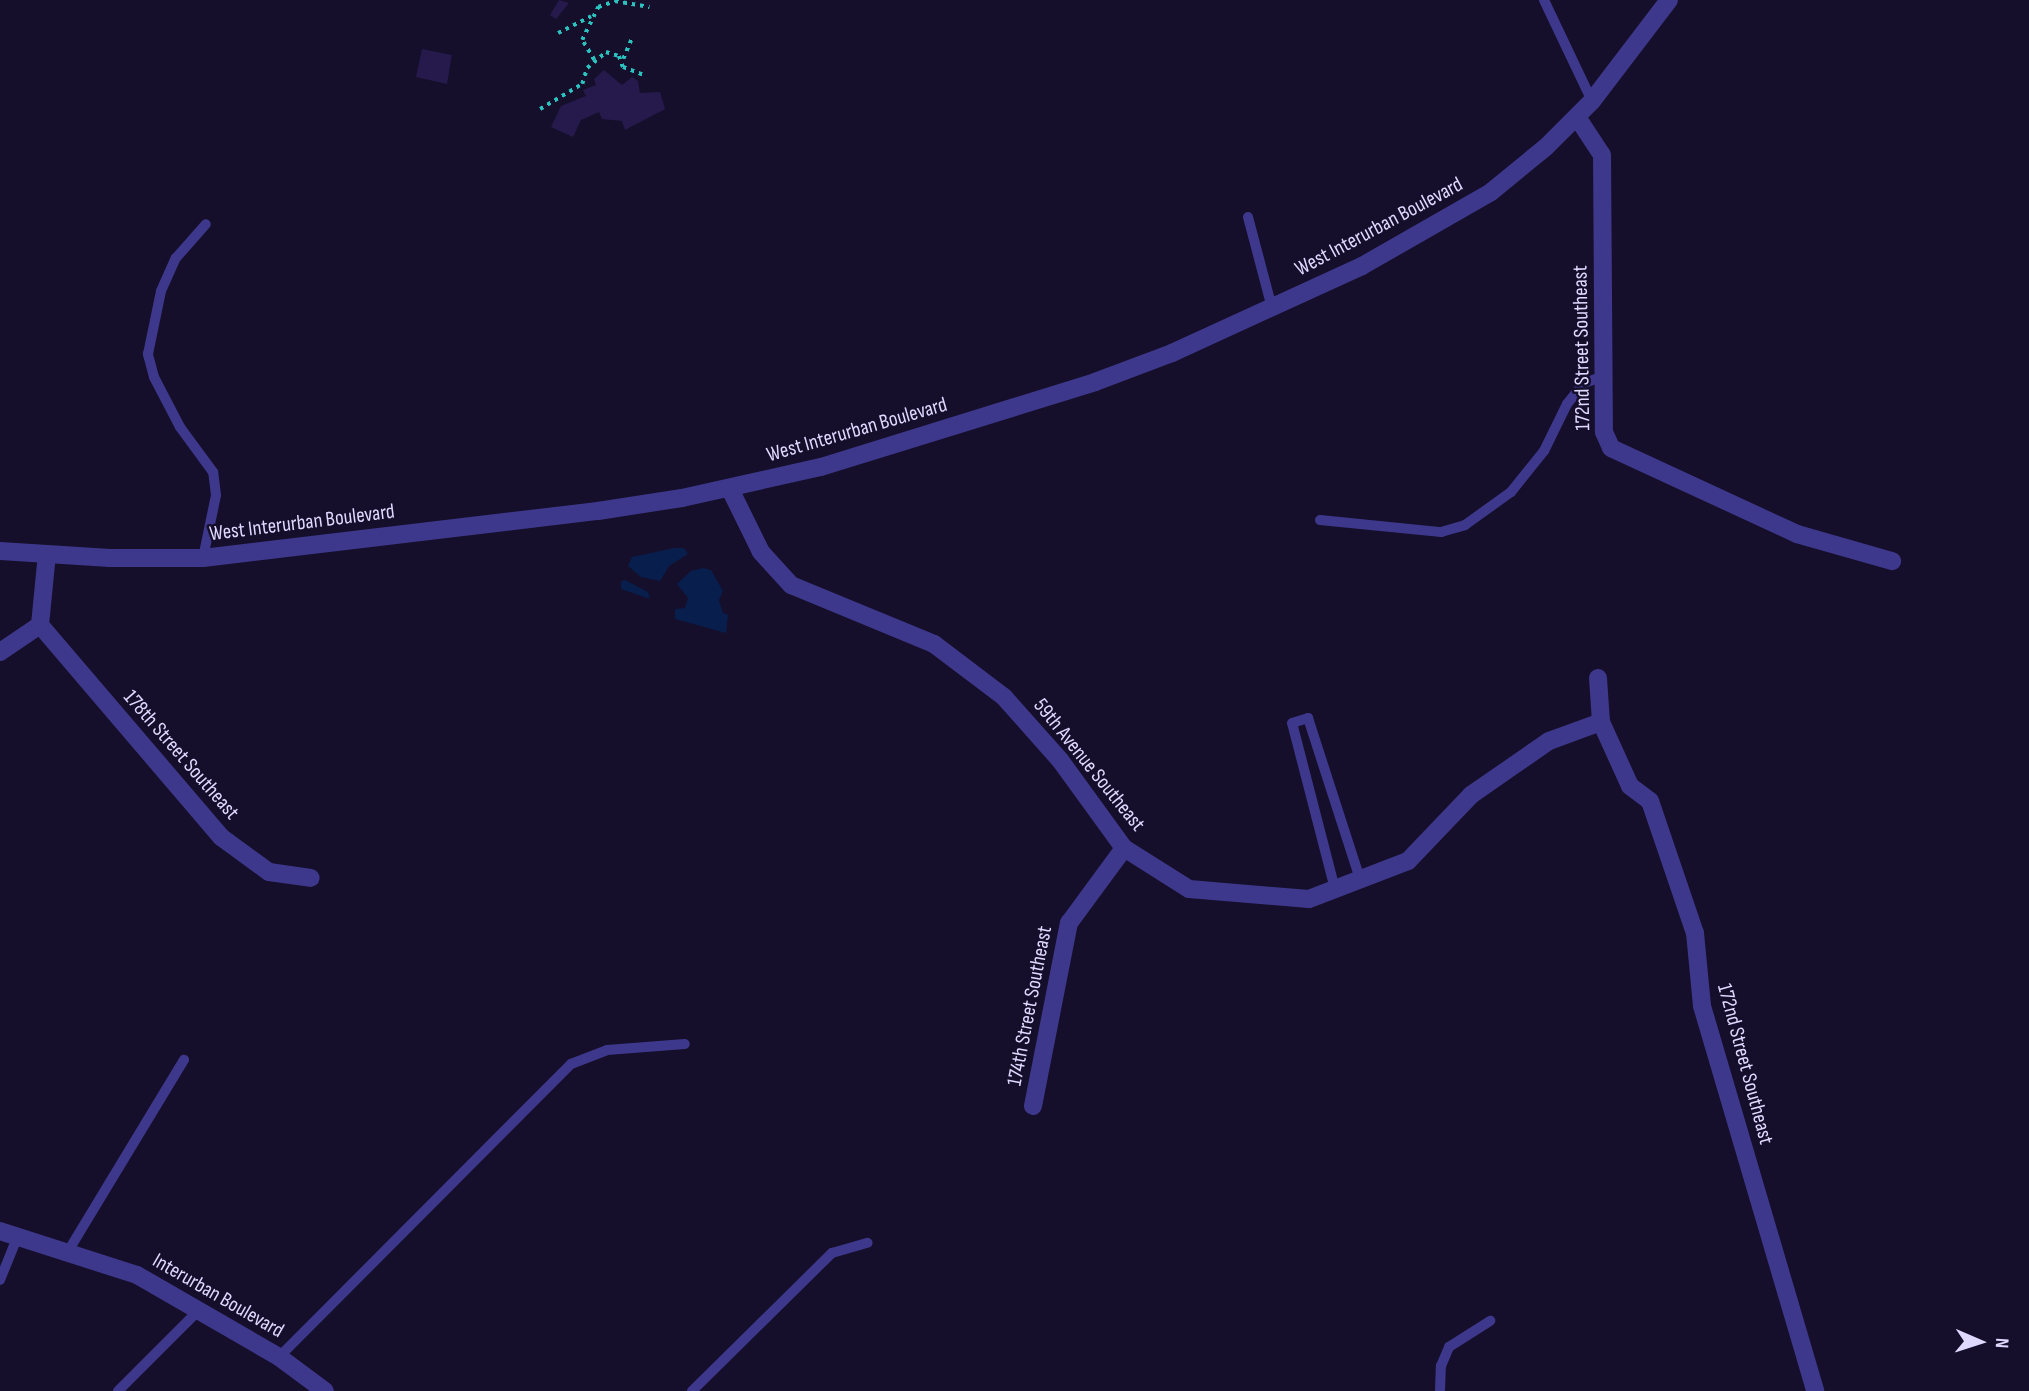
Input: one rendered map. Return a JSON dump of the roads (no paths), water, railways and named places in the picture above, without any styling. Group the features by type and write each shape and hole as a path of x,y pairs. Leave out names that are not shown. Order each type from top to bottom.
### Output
{"street":[{"name":"West Interurban Boulevard","path":"47,554 203,558 598,511 730,489 821,467 1095,382 1272,308 1433,228 1491,191 1592,101 1669,0"},
{"name":"172nd Street Southeast","path":"1577,117 1602,155 1604,432 1611,449 1797,534 1892,561"},
{"name":"59th Avenue Southeast","path":"730,489 761,552 791,585 934,644 1004,697 1060,760 1124,848 1189,889 1309,899 1408,861 1471,795 1549,741 1601,722"},
{"path":"0,551 47,554 40,625 0,652"},
{"name":"178th Street Southeast","path":"40,625 221,837 269,872 312,878"},
{"name":"172nd Street Southeast","path":"1598,678 1601,722 1630,786 1650,801 1695,933 1702,1006 1815,1391"},
{"name":"174th Street Southeast","path":"1033,1105 1069,923 1124,848"},
{"name":"Interurban Boulevard","path":"0,1231 137,1276 279,1357 325,1391"}],"lane":[{"path":"1544,0 1592,101"},
{"path":"1248,217 1272,308"},
{"path":"203,558 216,495 214,472 180,427 154,377 148,354 160,291 176,258 206,224"},
{"path":"1320,520 1441,532 1465,525 1511,492 1544,451 1567,404 1584,383 1604,376"},
{"path":"1335,889 1292,723 1308,718 1360,879"},
{"path":"279,1357 571,1064 607,1050 685,1044"},
{"path":"67,1254 184,1060"},
{"path":"0,1280 18,1238"},
{"path":"692,1391 832,1253 868,1243"},
{"path":"118,1391 198,1311"},
{"path":"1440,1391 1441,1366 1450,1347 1490,1321"}],"water":[{"path":"684,548 688,554 669,566 660,581 641,577 628,566 632,557"},
{"path":"703,568 711,570 723,591 719,600 723,613 728,615 726,633 675,619 675,609 685,608 688,598 677,584 691,571"},
{"path":"625,580 648,592 650,599 621,589 621,581"}]}
